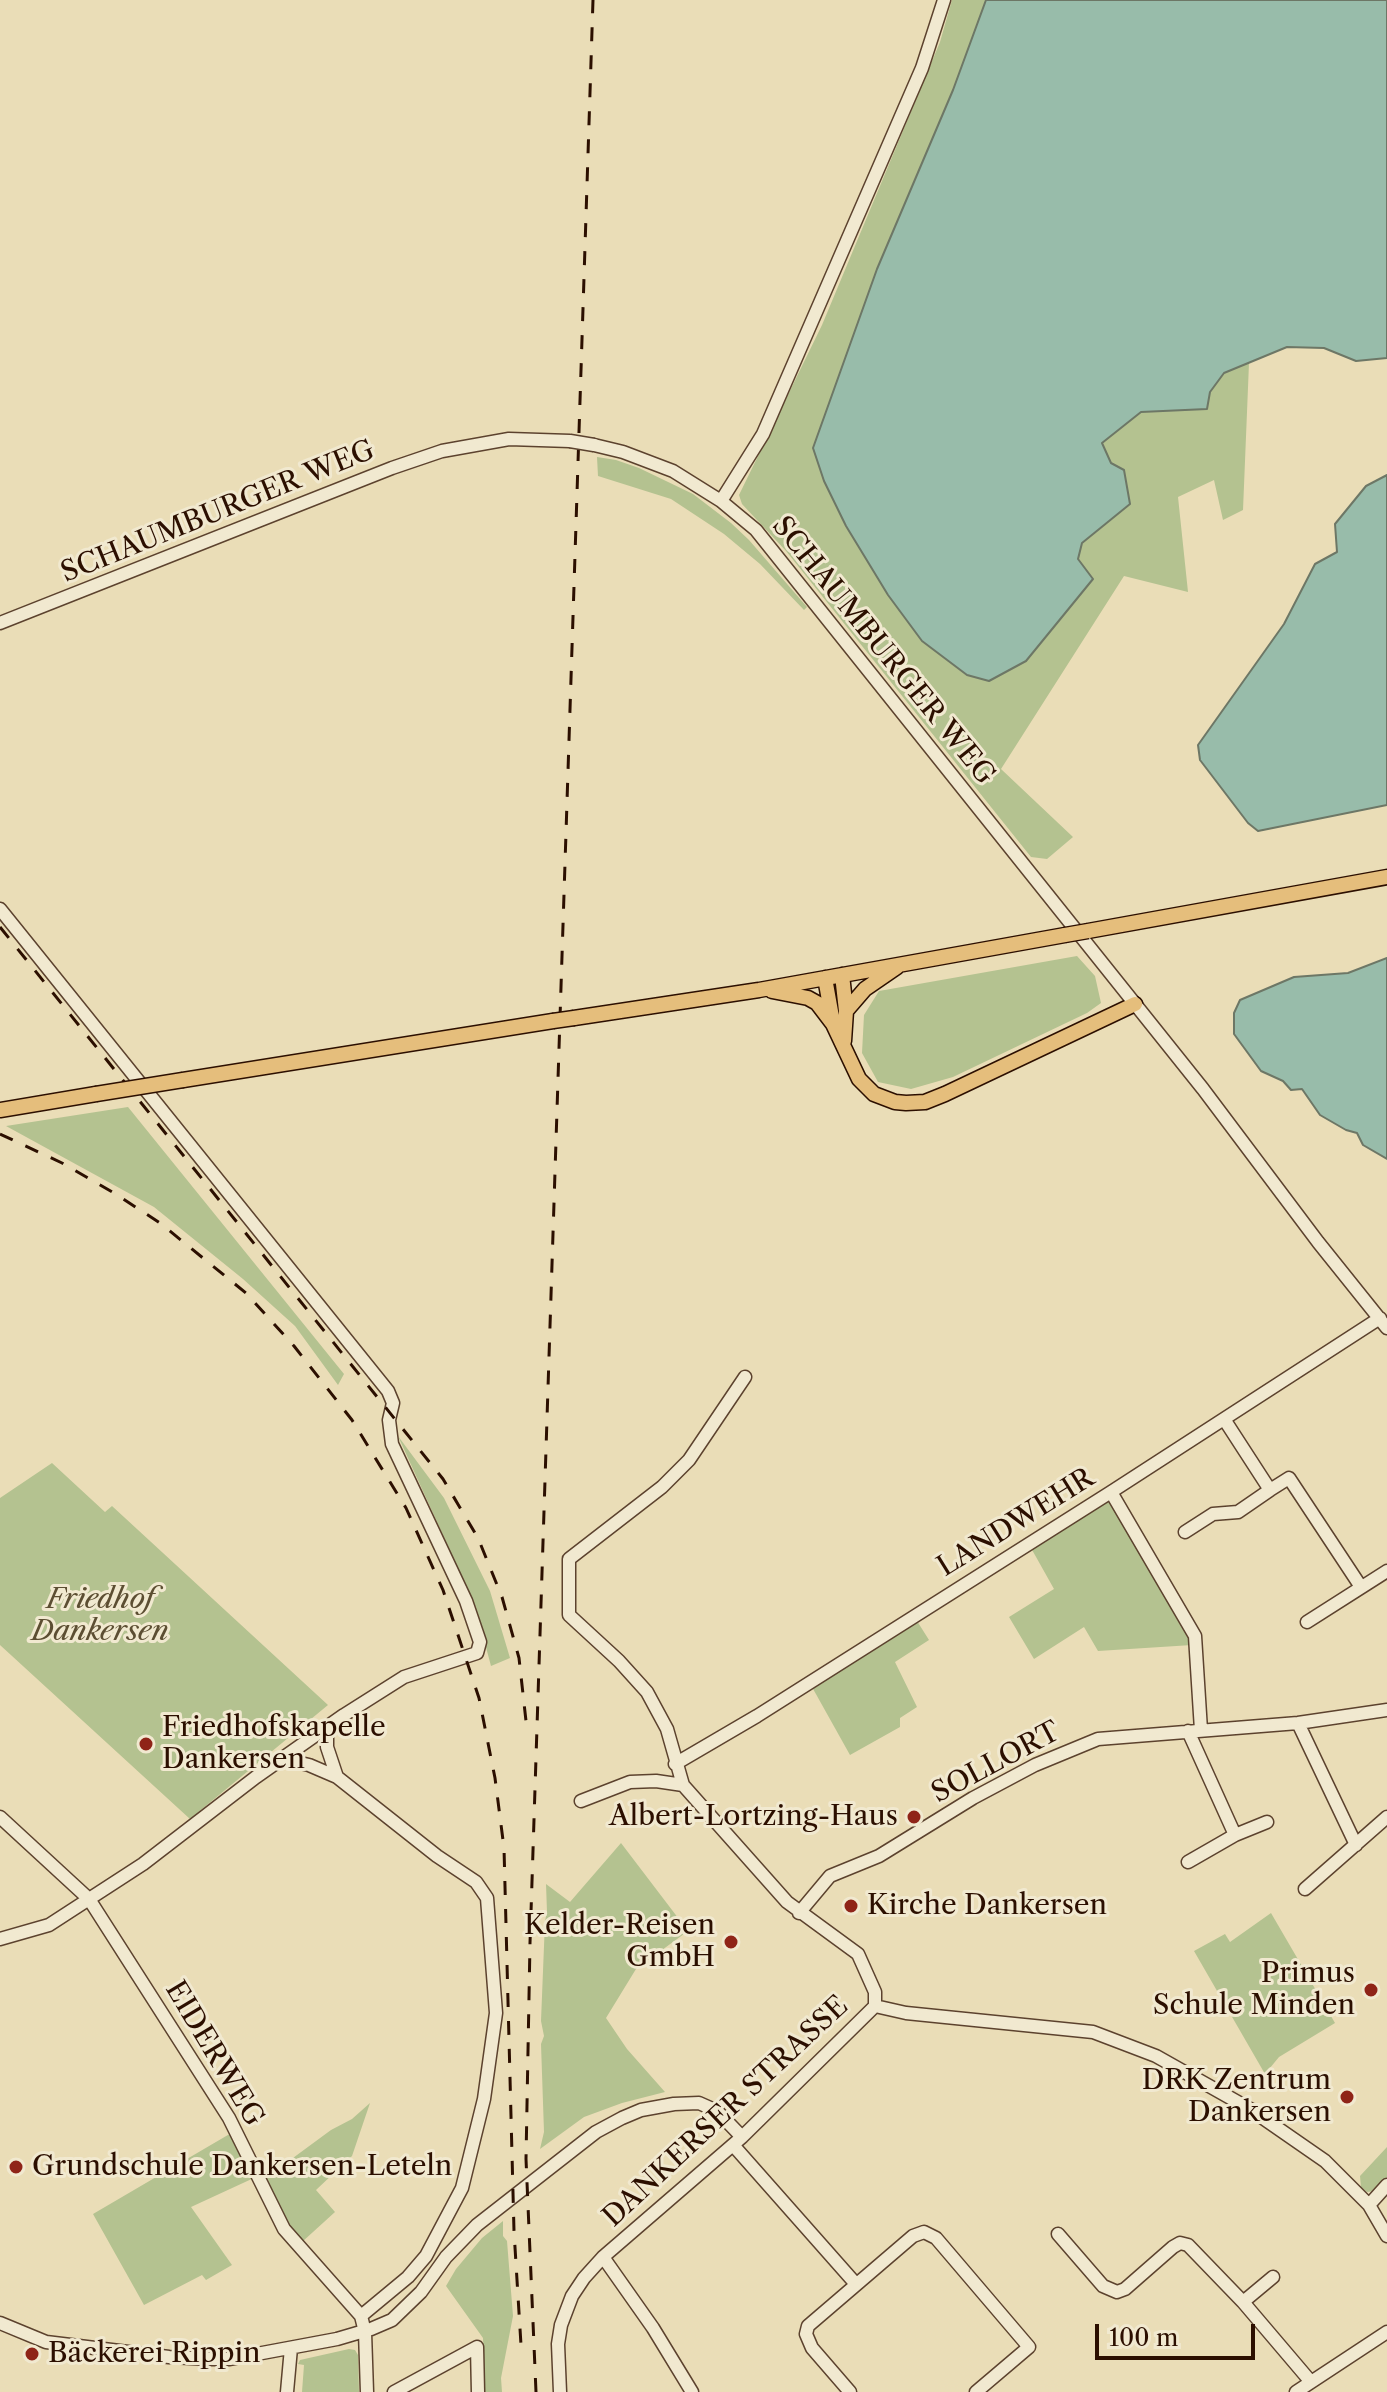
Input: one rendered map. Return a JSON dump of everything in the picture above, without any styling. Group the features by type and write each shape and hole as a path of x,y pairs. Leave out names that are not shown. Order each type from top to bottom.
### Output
{"main road":[{"path":"6,1109 759,990 1387,877"},
{"path":"846,1011 865,989 901,964"},
{"path":"842,975 846,1011 845,1049"},
{"path":"825,978 833,1024"},
{"path":"759,990 808,998 826,1011 859,1079 874,1094 895,1102 925,1102 1135,1004"}],"street":[{"path":"721,501 763,434 911,96 935,34 944,0"},
{"name":"SCHAUMBURGER WEG","path":"0,623 442,451 509,439 570,441 623,452 673,471 721,501 756,530 779,557 1203,1089 1318,1242 1384,1323"},
{"path":"0,909 388,1391 393,1403 389,1420 392,1444 466,1601 480,1642 477,1653 404,1677 327,1726 143,1864 39,1930 0,1939"},
{"name":"LANDWEHR","path":"675,1764 769,1708 1224,1419 1384,1323"},
{"path":"745,1377 689,1460 662,1487 569,1559 569,1615 647,1692 667,1729 683,1785 767,1882 799,1913 858,1954 875,1992 875,2006"},
{"path":"1224,1419 1270,1490"},
{"path":"1185,1532 1213,1514 1238,1512 1289,1478 1361,1587"},
{"path":"1111,1492 1195,1636 1194,1730 1235,1835"},
{"path":"1307,1622 1387,1571"},
{"name":"SOLLORT","path":"799,1913 830,1876 879,1856 973,1798 1035,1765 1098,1739 1298,1723 1387,1710"},
{"path":"1298,1723 1356,1845"},
{"path":"327,1726 327,1747 337,1777"},
{"path":"283,1759 309,1765 337,1777 437,1856 476,1882 487,1898 496,2013 484,2099 462,2188 426,2256 408,2277 361,2316"},
{"path":"581,1801 630,1782 656,1781 683,1785"},
{"name":"EIDERWEG","path":"0,1817 89,1899 229,2118 284,2229 361,2316 365,2332 367,2392"},
{"path":"1305,1889 1387,1817"},
{"path":"1188,1862 1235,1835 1267,1822"},
{"name":"DANKERSER STRASSE","path":"560,2392 558,2361 561,2325 572,2296 584,2278 603,2257 738,2141 875,2006 906,2013 1093,2032 1166,2061 1250,2109 1325,2161 1369,2205 1387,2236"},
{"path":"0,2323 46,2342 169,2357 230,2359 365,2332 392,2320 411,2302 459,2241 596,2132 641,2110 674,2104 699,2103 717,2111 855,2283"},
{"path":"1369,2205 1387,2185"},
{"path":"850,2392 812,2348 806,2334 812,2322 855,2283 924,2232 936,2238 1029,2347 976,2392"},
{"path":"1058,2234 1110,2291 1125,2289 1180,2243 1188,2245 1243,2302 1311,2382"},
{"path":"603,2257 653,2328 692,2392"},
{"path":"1243,2302 1273,2277"},
{"path":"1296,2392 1387,2332"},
{"path":"394,2392 477,2347 478,2392"},
{"path":"287,2392 291,2348"}],"green space":[{"path":"952,0 986,0 953,90 877,269 813,448 824,481 846,526 888,595 922,641 1078,559 1082,543 1130,504 1102,443 1141,412 1207,409 1210,392 1224,373 1249,363 1243,510 1223,520 1214,480 1178,497 1188,592 1124,576 1001,769 1073,837 1047,859 1031,857 786,551 742,504 739,495 822,325 940,42"},
{"path":"597,457 639,468 693,494 749,540 807,607 804,610 760,564 724,534 671,499 598,476"},
{"path":"1077,956 1095,976 1101,1003 1087,1013 953,1077 911,1089 878,1082 862,1053 864,1015 879,991"},
{"path":"128,1107 344,1374 338,1385 295,1326 154,1207 6,1126"},
{"path":"398,1436 444,1498 490,1591 510,1658 491,1666 475,1606"},
{"name":"Friedhof Dankersen","path":"52,1463 105,1512 112,1506 328,1705 190,1819 0,1645 0,1498"},
{"path":"1106,1501 1114,1504 1192,1645 1098,1651 1084,1627 1034,1659 1009,1617 1054,1589 1031,1548"},
{"path":"917,1621 929,1640 895,1662 917,1707 900,1718 900,1727 850,1755 812,1687"},
{"path":"621,1843 688,1931 636,1969 606,2018 627,2049 665,2092 584,2117 540,2149 544,2132 541,2044 544,2036 541,2021 546,1884 570,1902"},
{"path":"1271,1913 1335,2023 1279,2057 1265,2074 1194,1951 1225,1934 1230,1942"},
{"path":"370,2103 352,2156 316,2190 335,2212 302,2242 285,2221 263,2180 331,2130 352,2119"},
{"path":"233,2132 256,2177 191,2207 232,2265 206,2280 202,2275 144,2305 93,2214"},
{"path":"1387,2147 1387,2177 1375,2191 1367,2192 1361,2187 1360,2176"},
{"path":"503,2221 513,2316 501,2378 502,2392 485,2392 483,2338 446,2286 482,2238"},
{"path":"355,2350 358,2355 359,2392 302,2392 304,2365 298,2364 300,2360"}],"shaded area":[{"path":"986,0 1387,0 1387,358 1356,361 1324,348 1287,347 1224,373 1210,392 1207,409 1141,412 1102,443 1111,463 1124,470 1130,504 1082,543 1078,559 1093,579 1026,661 989,681 967,675 922,641 888,595 846,526 824,481 813,448 877,269 953,90"},
{"path":"1387,475 1387,805 1258,831 1248,823 1200,760 1198,745 1284,624 1315,564 1337,552 1335,524 1366,486"},
{"path":"1387,958 1387,1159 1363,1145 1357,1133 1320,1115 1302,1089 1291,1090 1283,1081 1261,1071 1234,1034 1234,1013 1240,1000 1294,977 1348,973"}],"railway":[{"path":"536,2392 526,2159 530,1943 593,0"},
{"path":"0,927 443,1479 478,1538 502,1597 519,1658 527,1730"},
{"path":"0,1134 62,1163 114,1193 160,1223 246,1293 294,1346 352,1420 406,1508 443,1590 479,1698 495,1778 504,1848 514,2231 521,2345"}],"place":[{"name":"Friedhofskapelle Dankersen","path":"146,1744"},
{"name":"Albert-Lortzing-Haus","path":"914,1817"},
{"name":"Kirche Dankersen","path":"851,1906"},
{"name":"Kelder-Reisen GmbH","path":"731,1942"},
{"name":"Primus Schule Minden","path":"1371,1990"},
{"name":"DRK Zentrum Dankersen","path":"1347,2097"},
{"name":"Grundschule Dankersen-Leteln","path":"16,2167"},
{"name":"Bäckerei Rippin","path":"32,2354"}]}
